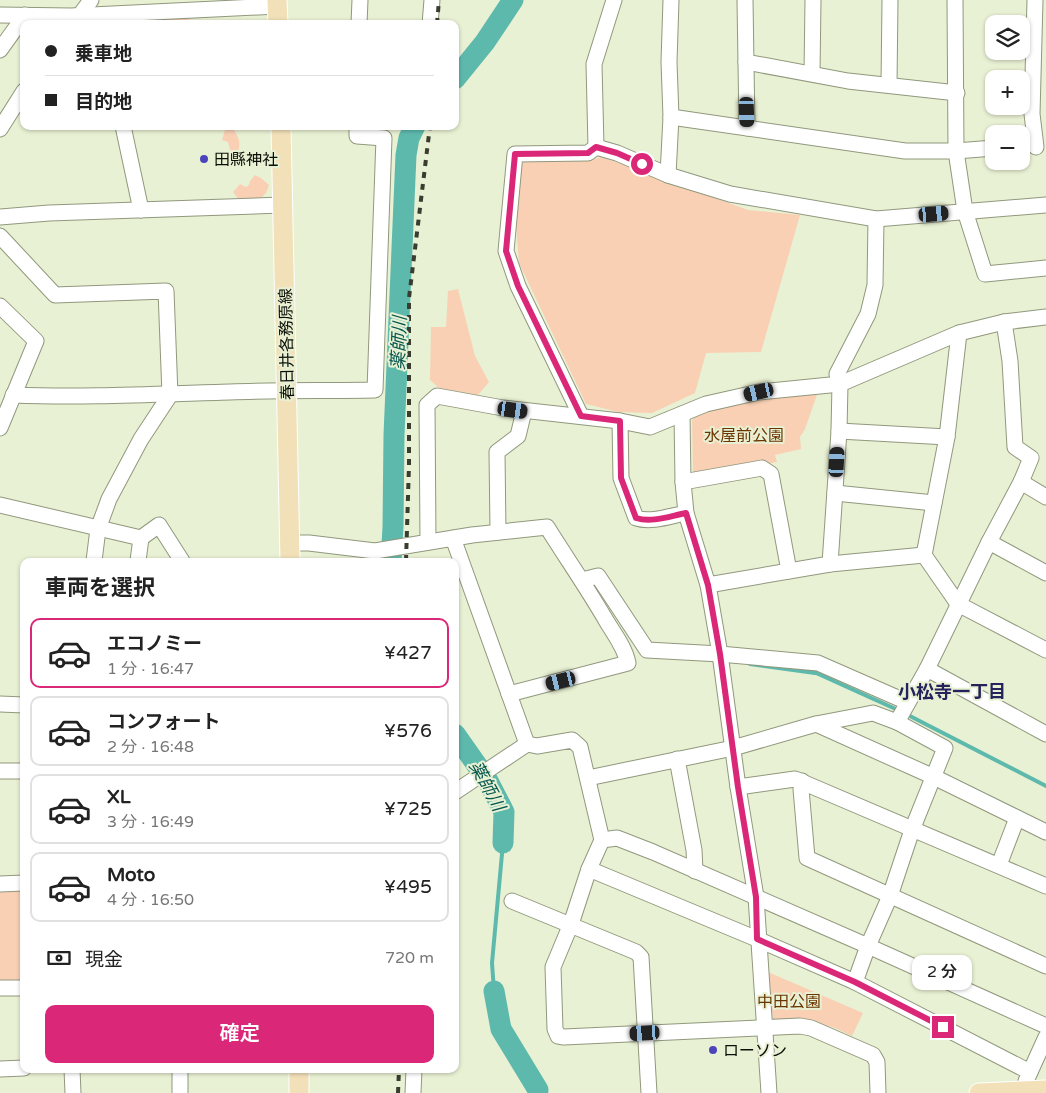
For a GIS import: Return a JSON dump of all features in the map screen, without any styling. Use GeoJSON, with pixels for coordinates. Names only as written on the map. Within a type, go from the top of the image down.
{"type":"FeatureCollection","features":[{"type":"Feature","properties":{"kind":"main road","name":"春日井各務原線"},"geometry":{"type":"LineString","coordinates":[[282,130],[290,552]]}},
{"type":"Feature","properties":{"kind":"main road"},"geometry":{"type":"LineString","coordinates":[[299,1073],[299,1093]]}},
{"type":"Feature","properties":{"kind":"main road"},"geometry":{"type":"LineString","coordinates":[[979,1093],[1046,1090]]}},
{"type":"Feature","properties":{"kind":"street"},"geometry":{"type":"LineString","coordinates":[[72,18],[91,0]]}},
{"type":"Feature","properties":{"kind":"street"},"geometry":{"type":"LineString","coordinates":[[359,20],[360,0]]}},
{"type":"Feature","properties":{"kind":"street"},"geometry":{"type":"LineString","coordinates":[[430,20],[432,0]]}},
{"type":"Feature","properties":{"kind":"street"},"geometry":{"type":"LineString","coordinates":[[596,147],[594,64],[614,0]]}},
{"type":"Feature","properties":{"kind":"street"},"geometry":{"type":"LineString","coordinates":[[668,174],[671,117],[669,62],[671,0]]}},
{"type":"Feature","properties":{"kind":"street"},"geometry":{"type":"LineString","coordinates":[[745,0],[747,128]]}},
{"type":"Feature","properties":{"kind":"street"},"geometry":{"type":"LineString","coordinates":[[812,73],[813,0]]}},
{"type":"Feature","properties":{"kind":"street"},"geometry":{"type":"LineString","coordinates":[[889,85],[890,0]]}},
{"type":"Feature","properties":{"kind":"street"},"geometry":{"type":"LineString","coordinates":[[955,0],[956,151],[965,212],[985,274],[1046,268]]}},
{"type":"Feature","properties":{"kind":"street"},"geometry":{"type":"LineString","coordinates":[[1034,147],[1032,114],[1035,0]]}},
{"type":"Feature","properties":{"kind":"street"},"geometry":{"type":"LineString","coordinates":[[0,15],[101,19],[278,10]]}},
{"type":"Feature","properties":{"kind":"street"},"geometry":{"type":"LineString","coordinates":[[21,20],[25,15]]}},
{"type":"Feature","properties":{"kind":"street"},"geometry":{"type":"LineString","coordinates":[[0,50],[20,22]]}},
{"type":"Feature","properties":{"kind":"street"},"geometry":{"type":"LineString","coordinates":[[746,62],[848,81],[957,93]]}},
{"type":"Feature","properties":{"kind":"street"},"geometry":{"type":"LineString","coordinates":[[0,129],[17,114]]}},
{"type":"Feature","properties":{"kind":"street"},"geometry":{"type":"LineString","coordinates":[[671,117],[904,151],[985,149]]}},
{"type":"Feature","properties":{"kind":"street"},"geometry":{"type":"LineString","coordinates":[[124,130],[142,210]]}},
{"type":"Feature","properties":{"kind":"street"},"geometry":{"type":"LineString","coordinates":[[13,395],[53,397],[374,390],[384,138],[357,136],[357,130]]}},
{"type":"Feature","properties":{"kind":"street"},"geometry":{"type":"LineString","coordinates":[[596,147],[617,153],[668,174],[730,194],[876,219],[1046,205]]}},
{"type":"Feature","properties":{"kind":"street"},"geometry":{"type":"LineString","coordinates":[[581,416],[518,286],[506,251],[515,154],[588,153],[596,147]]}},
{"type":"Feature","properties":{"kind":"street"},"geometry":{"type":"LineString","coordinates":[[0,218],[49,213],[283,205]]}},
{"type":"Feature","properties":{"kind":"street"},"geometry":{"type":"LineString","coordinates":[[830,564],[839,431],[840,384],[837,374],[868,314],[875,285],[876,219]]}},
{"type":"Feature","properties":{"kind":"street"},"geometry":{"type":"LineString","coordinates":[[0,236],[55,295],[166,291],[170,395],[141,439],[109,498],[98,529],[94,558]]}},
{"type":"Feature","properties":{"kind":"street"},"geometry":{"type":"LineString","coordinates":[[0,306],[36,341],[0,428]]}},
{"type":"Feature","properties":{"kind":"street"},"geometry":{"type":"LineString","coordinates":[[428,542],[427,405],[437,396],[524,411],[581,416],[650,427],[706,404],[759,392],[840,384],[959,333],[1004,322],[1046,317]]}},
{"type":"Feature","properties":{"kind":"street"},"geometry":{"type":"LineString","coordinates":[[897,722],[927,669],[989,542],[1021,482],[1031,458],[1015,447],[1010,361],[1004,322]]}},
{"type":"Feature","properties":{"kind":"street"},"geometry":{"type":"LineString","coordinates":[[959,333],[946,437],[924,555],[958,604],[1046,650]]}},
{"type":"Feature","properties":{"kind":"street"},"geometry":{"type":"LineString","coordinates":[[498,532],[498,452],[518,436],[524,411]]}},
{"type":"Feature","properties":{"kind":"street"},"geometry":{"type":"LineString","coordinates":[[682,414],[683,482],[686,513],[708,585],[756,897],[757,939],[768,1093]]}},
{"type":"Feature","properties":{"kind":"street"},"geometry":{"type":"LineString","coordinates":[[620,421],[621,478],[636,518],[650,520],[686,513]]}},
{"type":"Feature","properties":{"kind":"street"},"geometry":{"type":"LineString","coordinates":[[839,431],[946,437]]}},
{"type":"Feature","properties":{"kind":"street"},"geometry":{"type":"LineString","coordinates":[[683,482],[762,468],[771,474],[789,571]]}},
{"type":"Feature","properties":{"kind":"street"},"geometry":{"type":"LineString","coordinates":[[1021,482],[1046,496]]}},
{"type":"Feature","properties":{"kind":"street"},"geometry":{"type":"LineString","coordinates":[[835,493],[934,503]]}},
{"type":"Feature","properties":{"kind":"street"},"geometry":{"type":"LineString","coordinates":[[0,505],[141,538],[160,525],[180,558]]}},
{"type":"Feature","properties":{"kind":"street"},"geometry":{"type":"LineString","coordinates":[[290,552],[309,543],[374,551],[453,538],[547,527],[582,580],[619,642],[628,663],[509,694]]}},
{"type":"Feature","properties":{"kind":"street"},"geometry":{"type":"LineString","coordinates":[[138,558],[141,538]]}},
{"type":"Feature","properties":{"kind":"street"},"geometry":{"type":"LineString","coordinates":[[453,538],[527,744]]}},
{"type":"Feature","properties":{"kind":"street"},"geometry":{"type":"LineString","coordinates":[[989,542],[1046,573]]}},
{"type":"Feature","properties":{"kind":"street"},"geometry":{"type":"LineString","coordinates":[[708,585],[830,564],[924,555]]}},
{"type":"Feature","properties":{"kind":"street"},"geometry":{"type":"LineString","coordinates":[[582,580],[598,576],[646,650],[720,654],[818,663],[907,702]]}},
{"type":"Feature","properties":{"kind":"street"},"geometry":{"type":"LineString","coordinates":[[927,669],[1046,734]]}},
{"type":"Feature","properties":{"kind":"street"},"geometry":{"type":"LineString","coordinates":[[0,704],[20,705]]}},
{"type":"Feature","properties":{"kind":"street"},"geometry":{"type":"LineString","coordinates":[[588,778],[733,748],[816,724],[873,713],[897,722],[945,748],[912,830],[890,896],[868,946],[855,982]]}},
{"type":"Feature","properties":{"kind":"street"},"geometry":{"type":"LineString","coordinates":[[816,724],[934,777],[1046,832]]}},
{"type":"Feature","properties":{"kind":"street"},"geometry":{"type":"LineString","coordinates":[[459,790],[527,744],[537,746],[572,740],[580,747],[602,840],[589,870],[554,967],[556,1033],[558,1036],[800,1026],[811,1028],[873,1055],[877,1062],[878,1093]]}},
{"type":"Feature","properties":{"kind":"street"},"geometry":{"type":"LineString","coordinates":[[677,759],[694,850],[695,872]]}},
{"type":"Feature","properties":{"kind":"street"},"geometry":{"type":"LineString","coordinates":[[0,771],[20,771]]}},
{"type":"Feature","properties":{"kind":"street"},"geometry":{"type":"LineString","coordinates":[[738,787],[795,778],[912,830],[1046,886]]}},
{"type":"Feature","properties":{"kind":"street"},"geometry":{"type":"LineString","coordinates":[[802,782],[807,858],[1046,966]]}},
{"type":"Feature","properties":{"kind":"street"},"geometry":{"type":"LineString","coordinates":[[999,865],[1017,818]]}},
{"type":"Feature","properties":{"kind":"street"},"geometry":{"type":"LineString","coordinates":[[602,840],[617,838],[868,946],[1046,1026]]}},
{"type":"Feature","properties":{"kind":"street"},"geometry":{"type":"LineString","coordinates":[[589,870],[757,939],[855,982],[1030,1072]]}},
{"type":"Feature","properties":{"kind":"street"},"geometry":{"type":"LineString","coordinates":[[0,884],[20,883]]}},
{"type":"Feature","properties":{"kind":"street"},"geometry":{"type":"LineString","coordinates":[[512,901],[636,952],[641,957],[649,1093]]}},
{"type":"Feature","properties":{"kind":"street"},"geometry":{"type":"LineString","coordinates":[[0,988],[20,988]]}},
{"type":"Feature","properties":{"kind":"street"},"geometry":{"type":"LineString","coordinates":[[1020,1092],[1046,1037]]}},
{"type":"Feature","properties":{"kind":"street"},"geometry":{"type":"LineString","coordinates":[[0,1069],[20,1068]]}},
{"type":"Feature","properties":{"kind":"street"},"geometry":{"type":"LineString","coordinates":[[72,1073],[73,1093]]}},
{"type":"Feature","properties":{"kind":"street"},"geometry":{"type":"LineString","coordinates":[[180,1073],[180,1093]]}},
{"type":"Feature","properties":{"kind":"street"},"geometry":{"type":"LineString","coordinates":[[413,1093],[414,1073]]}},
{"type":"Feature","properties":{"kind":"green space"},"geometry":{"type":"Polygon","coordinates":[[[160,14],[192,20],[145,20],[160,14]]]}},
{"type":"Feature","properties":{"kind":"green space"},"geometry":{"type":"Polygon","coordinates":[[[129,16],[136,20],[118,20],[129,16]]]}},
{"type":"Feature","properties":{"kind":"green space"},"geometry":{"type":"Polygon","coordinates":[[[225,130],[234,130],[236,133],[239,143],[238,152],[230,150],[228,142],[222,140],[225,130]]]}},
{"type":"Feature","properties":{"kind":"green space"},"geometry":{"type":"Polygon","coordinates":[[[602,157],[748,210],[800,215],[761,352],[706,353],[695,393],[652,413],[618,412],[586,404],[519,263],[515,212],[523,161],[589,160],[602,157]]]}},
{"type":"Feature","properties":{"kind":"green space"},"geometry":{"type":"Polygon","coordinates":[[[255,175],[269,185],[266,193],[260,199],[239,200],[233,192],[240,184],[246,187],[249,185],[255,175]]]}},
{"type":"Feature","properties":{"kind":"green space"},"geometry":{"type":"Polygon","coordinates":[[[458,289],[475,356],[489,382],[478,395],[439,388],[430,380],[431,327],[446,327],[448,291],[458,289]]]}},
{"type":"Feature","properties":{"kind":"green space","name":"水屋前公園"},"geometry":{"type":"Polygon","coordinates":[[[818,392],[805,429],[800,437],[801,449],[775,455],[777,462],[695,476],[693,474],[692,421],[694,415],[700,411],[761,399],[818,392]]]}},
{"type":"Feature","properties":{"kind":"green space"},"geometry":{"type":"Polygon","coordinates":[[[0,889],[20,889],[20,980],[0,980],[0,889]]]}},
{"type":"Feature","properties":{"kind":"green space","name":"中田公園"},"geometry":{"type":"Polygon","coordinates":[[[768,972],[863,1013],[852,1036],[835,1028],[806,1020],[773,1019],[768,972]]]}},
{"type":"Feature","properties":{"kind":"waterway","name":"薬師川"},"geometry":{"type":"LineString","coordinates":[[459,74],[485,42],[513,0]]}},
{"type":"Feature","properties":{"kind":"waterway","name":"薬師川"},"geometry":{"type":"LineString","coordinates":[[391,558],[394,435],[406,155],[409,138],[413,130]]}},
{"type":"Feature","properties":{"kind":"waterway"},"geometry":{"type":"LineString","coordinates":[[750,664],[814,672],[900,711]]}},
{"type":"Feature","properties":{"kind":"waterway"},"geometry":{"type":"LineString","coordinates":[[906,714],[1046,786]]}},
{"type":"Feature","properties":{"kind":"waterway","name":"薬師川"},"geometry":{"type":"LineString","coordinates":[[459,740],[488,781],[504,812],[503,843]]}},
{"type":"Feature","properties":{"kind":"waterway"},"geometry":{"type":"LineString","coordinates":[[494,991],[492,963],[503,843]]}},
{"type":"Feature","properties":{"kind":"waterway","name":"薬師川"},"geometry":{"type":"LineString","coordinates":[[494,991],[501,1029],[538,1090]]}},
{"type":"Feature","properties":{"kind":"railway"},"geometry":{"type":"LineString","coordinates":[[437,20],[439,0]]}},
{"type":"Feature","properties":{"kind":"railway"},"geometry":{"type":"LineString","coordinates":[[406,558],[409,464],[409,298],[430,130]]}},
{"type":"Feature","properties":{"kind":"railway"},"geometry":{"type":"LineString","coordinates":[[398,1093],[399,1073]]}},
{"type":"Feature","properties":{"kind":"place","name":"田縣神社"},"geometry":{"type":"Point","coordinates":[204,159]}},
{"type":"Feature","properties":{"kind":"place","name":"ローソン"},"geometry":{"type":"Point","coordinates":[713,1050]}},
{"type":"Feature","properties":{"kind":"district","name":"小松寺一丁目"},"geometry":{"type":"Point","coordinates":[952,692]}},
{"type":"Feature","properties":{"kind":"route"},"geometry":{"type":"LineString","coordinates":[[642,164],[617,153],[596,147],[588,153],[515,154],[506,251],[518,286],[581,416],[620,421],[621,478],[636,518],[650,520],[686,513],[708,585],[720,654],[738,787],[756,897],[757,939],[855,982],[943,1027]]}}]}
